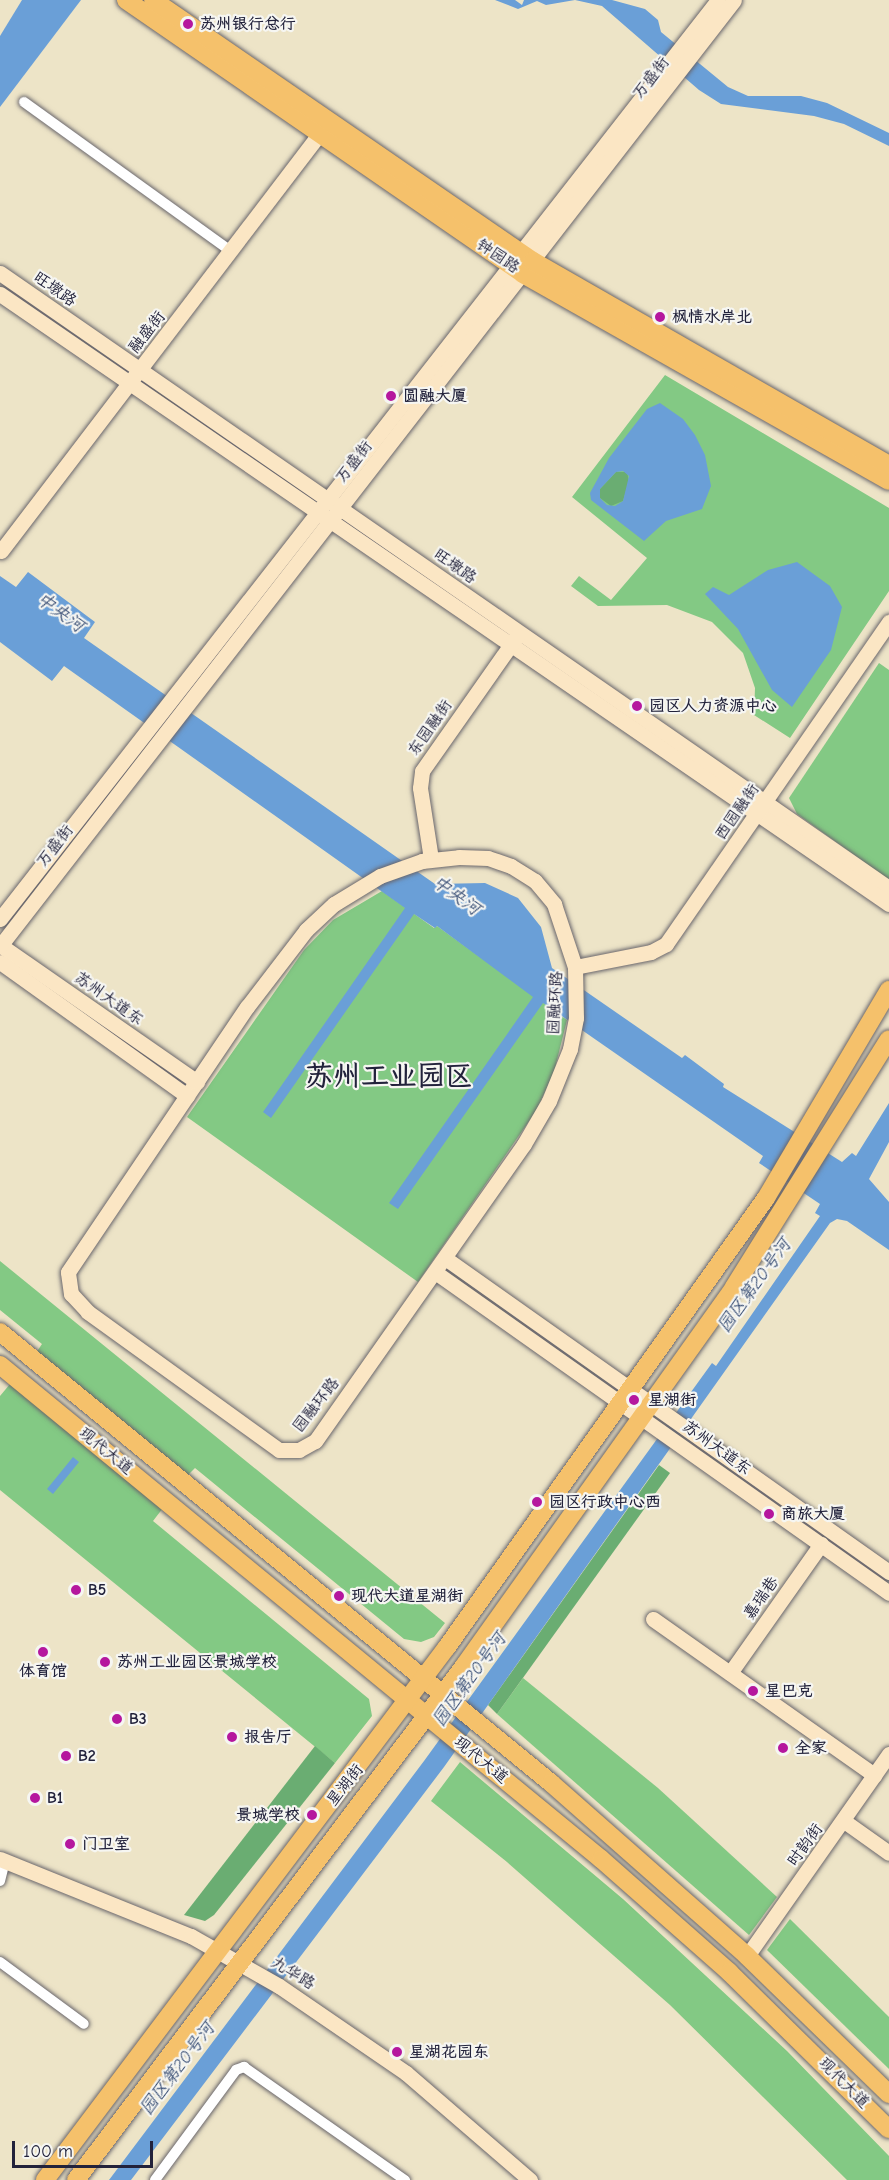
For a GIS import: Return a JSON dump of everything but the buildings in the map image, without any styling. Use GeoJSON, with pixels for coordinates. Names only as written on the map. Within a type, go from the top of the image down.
{"type":"FeatureCollection","features":[{"type":"Feature","properties":{"kind":"main road","name":"钟园路"},"geometry":{"type":"LineString","coordinates":[[126,0],[320,134],[521,263],[889,482]]}},
{"type":"Feature","properties":{"kind":"main road","name":"钟园路"},"geometry":{"type":"LineString","coordinates":[[153,0],[521,263],[889,465]]}},
{"type":"Feature","properties":{"kind":"main road","name":"万盛街"},"geometry":{"type":"LineString","coordinates":[[686,52],[718,0]]}},
{"type":"Feature","properties":{"kind":"main road","name":"万盛街"},"geometry":{"type":"LineString","coordinates":[[0,945],[328,498],[521,263],[686,52],[734,0]]}},
{"type":"Feature","properties":{"kind":"main road","name":"融盛街"},"geometry":{"type":"LineString","coordinates":[[1,551],[232,252],[320,134]]}},
{"type":"Feature","properties":{"kind":"main road","name":"万盛街"},"geometry":{"type":"LineString","coordinates":[[180,702],[336,514],[521,263]]}},
{"type":"Feature","properties":{"kind":"main road","name":"旺墩路"},"geometry":{"type":"LineString","coordinates":[[0,273],[328,498],[336,514]]}},
{"type":"Feature","properties":{"kind":"main road","name":"旺墩路"},"geometry":{"type":"LineString","coordinates":[[0,294],[318,511],[336,514],[762,808],[889,888]]}},
{"type":"Feature","properties":{"kind":"main road","name":"西园融街"},"geometry":{"type":"LineString","coordinates":[[576,973],[651,952],[666,944],[889,622]]}},
{"type":"Feature","properties":{"kind":"main road","name":"东园融街"},"geometry":{"type":"LineString","coordinates":[[427,860],[420,788],[422,771],[515,638]]}},
{"type":"Feature","properties":{"kind":"main road","name":"万盛街"},"geometry":{"type":"LineString","coordinates":[[0,919],[156,733]]}},
{"type":"Feature","properties":{"kind":"main road","name":"旺墩路"},"geometry":{"type":"LineString","coordinates":[[762,808],[889,904]]}},
{"type":"Feature","properties":{"kind":"main road","name":"园融环路"},"geometry":{"type":"LineString","coordinates":[[488,858],[511,866],[535,881],[559,912],[576,973],[574,1033],[556,1086],[535,1128],[311,1444],[291,1451],[271,1445],[88,1312],[68,1286],[72,1263],[290,948],[334,904],[362,885],[427,860],[488,858]]}},
{"type":"Feature","properties":{"kind":"main road","name":"苏州大道东"},"geometry":{"type":"LineString","coordinates":[[0,945],[197,1082]]}},
{"type":"Feature","properties":{"kind":"main road","name":"苏州大道东"},"geometry":{"type":"LineString","coordinates":[[0,962],[187,1096]]}},
{"type":"Feature","properties":{"kind":"main road","name":"星湖街"},"geometry":{"type":"LineString","coordinates":[[45,2180],[217,1950],[425,1679],[776,1182],[810,1129],[889,990]]}},
{"type":"Feature","properties":{"kind":"main road","name":"星湖街"},"geometry":{"type":"LineString","coordinates":[[76,2180],[442,1695],[646,1409],[740,1277],[889,1039]]}},
{"type":"Feature","properties":{"kind":"main road","name":"苏州大道东"},"geometry":{"type":"LineString","coordinates":[[445,1258],[646,1409],[659,1428],[889,1593]]}},
{"type":"Feature","properties":{"kind":"main road","name":"苏州大道东"},"geometry":{"type":"LineString","coordinates":[[435,1272],[626,1394]]}},
{"type":"Feature","properties":{"kind":"main road","name":"现代大道"},"geometry":{"type":"LineString","coordinates":[[0,1332],[551,1783],[747,1956],[889,2094]]}},
{"type":"Feature","properties":{"kind":"main road","name":"现代大道"},"geometry":{"type":"LineString","coordinates":[[0,1365],[410,1699],[689,1936],[889,2129]]}},
{"type":"Feature","properties":{"kind":"main road","name":"苏州大道东"},"geometry":{"type":"LineString","coordinates":[[646,1409],[667,1413],[889,1572]]}},
{"type":"Feature","properties":{"kind":"main road","name":"嘉瑞巷"},"geometry":{"type":"LineString","coordinates":[[730,1673],[821,1544]]}},
{"type":"Feature","properties":{"kind":"main road"},"geometry":{"type":"LineString","coordinates":[[653,1619],[874,1775]]}},
{"type":"Feature","properties":{"kind":"main road","name":"时韵街"},"geometry":{"type":"LineString","coordinates":[[747,1956],[889,1754]]}},
{"type":"Feature","properties":{"kind":"main road"},"geometry":{"type":"LineString","coordinates":[[844,1821],[889,1853]]}},
{"type":"Feature","properties":{"kind":"main road","name":"九华路"},"geometry":{"type":"LineString","coordinates":[[3,1861],[124,1908],[217,1950],[279,1986],[406,2073],[530,2180]]}},
{"type":"Feature","properties":{"kind":"street"},"geometry":{"type":"LineString","coordinates":[[24,102],[232,252]]}},
{"type":"Feature","properties":{"kind":"street"},"geometry":{"type":"LineString","coordinates":[[0,1881],[3,1861]]}},
{"type":"Feature","properties":{"kind":"street"},"geometry":{"type":"LineString","coordinates":[[0,1962],[84,2024]]}},
{"type":"Feature","properties":{"kind":"street"},"geometry":{"type":"LineString","coordinates":[[155,2180],[236,2070],[244,2067],[405,2180]]}},
{"type":"Feature","properties":{"kind":"green space"},"geometry":{"type":"Polygon","coordinates":[[[665,375],[889,508],[889,591],[790,738],[754,715],[755,688],[743,653],[712,622],[667,605],[598,606],[571,586],[579,576],[611,600],[647,558],[572,497],[665,375]]]}},
{"type":"Feature","properties":{"kind":"green space"},"geometry":{"type":"Polygon","coordinates":[[[616,472],[627,472],[629,481],[623,501],[611,506],[600,498],[600,489],[616,472]]]}},
{"type":"Feature","properties":{"kind":"green space"},"geometry":{"type":"Polygon","coordinates":[[[879,663],[889,670],[889,880],[797,814],[789,798],[879,663]]]}},
{"type":"Feature","properties":{"kind":"green space"},"geometry":{"type":"Polygon","coordinates":[[[382,891],[434,928],[437,926],[567,1020],[554,1072],[536,1111],[418,1282],[187,1117],[304,950],[333,920],[382,891]]]}},
{"type":"Feature","properties":{"kind":"green space"},"geometry":{"type":"Polygon","coordinates":[[[0,1261],[445,1623],[434,1637],[421,1642],[404,1639],[195,1468],[187,1476],[36,1353],[42,1344],[0,1310],[0,1261]]]}},
{"type":"Feature","properties":{"kind":"green space"},"geometry":{"type":"Polygon","coordinates":[[[10,1384],[163,1508],[153,1521],[369,1699],[372,1716],[335,1763],[0,1490],[0,1396],[10,1384]]]}},
{"type":"Feature","properties":{"kind":"green space"},"geometry":{"type":"Polygon","coordinates":[[[659,1465],[670,1473],[497,1714],[488,1705],[659,1465]]]}},
{"type":"Feature","properties":{"kind":"green space"},"geometry":{"type":"Polygon","coordinates":[[[523,1678],[658,1788],[777,1897],[749,1935],[497,1714],[523,1678]]]}},
{"type":"Feature","properties":{"kind":"green space"},"geometry":{"type":"Polygon","coordinates":[[[315,1746],[335,1763],[214,1915],[205,1921],[184,1915],[315,1746]]]}},
{"type":"Feature","properties":{"kind":"green space"},"geometry":{"type":"Polygon","coordinates":[[[460,1762],[623,1899],[787,2051],[889,2156],[889,2180],[847,2180],[670,2005],[507,1862],[431,1801],[460,1762]]]}},
{"type":"Feature","properties":{"kind":"green space"},"geometry":{"type":"Polygon","coordinates":[[[790,1919],[889,2017],[889,2069],[767,1950],[790,1919]]]}},
{"type":"Feature","properties":{"kind":"water"},"geometry":{"type":"Polygon","coordinates":[[[22,0],[81,0],[0,107],[0,36],[22,0]]]}},
{"type":"Feature","properties":{"kind":"water"},"geometry":{"type":"Polygon","coordinates":[[[495,0],[515,0],[522,5],[524,0],[575,0],[546,5],[537,1],[518,9],[495,0]]]}},
{"type":"Feature","properties":{"kind":"water"},"geometry":{"type":"Polygon","coordinates":[[[575,0],[612,0],[645,9],[658,20],[661,32],[728,87],[748,96],[801,96],[827,103],[889,133],[889,146],[844,124],[814,116],[721,104],[699,90],[602,6],[575,0]]]}},
{"type":"Feature","properties":{"kind":"water"},"geometry":{"type":"Polygon","coordinates":[[[660,403],[683,419],[695,435],[705,455],[711,486],[702,509],[666,521],[644,541],[591,500],[590,493],[609,458],[647,409],[660,403]],[[623,471],[616,472],[600,489],[600,498],[607,505],[615,506],[623,501],[629,476],[623,471]]]}},
{"type":"Feature","properties":{"kind":"water"},"geometry":{"type":"Polygon","coordinates":[[[797,562],[830,586],[842,607],[831,650],[792,707],[772,690],[738,629],[705,594],[713,587],[729,595],[768,570],[797,562]]]}},
{"type":"Feature","properties":{"kind":"water","name":"中央河"},"geometry":{"type":"Polygon","coordinates":[[[28,572],[95,622],[84,638],[435,884],[485,883],[518,898],[541,927],[552,968],[682,1058],[685,1055],[724,1084],[723,1087],[842,1162],[852,1153],[856,1156],[889,1103],[889,1142],[869,1179],[889,1202],[889,1250],[847,1221],[837,1219],[830,1223],[444,1767],[131,2180],[109,2180],[424,1761],[712,1363],[716,1366],[820,1216],[815,1213],[820,1204],[759,1163],[763,1156],[543,1003],[398,1209],[389,1203],[533,997],[437,926],[435,928],[414,914],[271,1118],[263,1112],[405,908],[64,666],[52,681],[0,642],[0,576],[16,587],[28,572]]]}},
{"type":"Feature","properties":{"kind":"water"},"geometry":{"type":"Polygon","coordinates":[[[73,1457],[79,1462],[53,1494],[47,1489],[73,1457]]]}},
{"type":"Feature","properties":{"kind":"place","name":"苏州银行总行"},"geometry":{"type":"Point","coordinates":[188,24]}},
{"type":"Feature","properties":{"kind":"place","name":"枫情水岸北"},"geometry":{"type":"Point","coordinates":[660,317]}},
{"type":"Feature","properties":{"kind":"place","name":"圆融大厦"},"geometry":{"type":"Point","coordinates":[391,396]}},
{"type":"Feature","properties":{"kind":"place","name":"园区人力资源中心"},"geometry":{"type":"Point","coordinates":[637,706]}},
{"type":"Feature","properties":{"kind":"place","name":"星湖街"},"geometry":{"type":"Point","coordinates":[634,1400]}},
{"type":"Feature","properties":{"kind":"place","name":"园区行政中心西"},"geometry":{"type":"Point","coordinates":[537,1502]}},
{"type":"Feature","properties":{"kind":"place","name":"商旅大厦"},"geometry":{"type":"Point","coordinates":[769,1514]}},
{"type":"Feature","properties":{"kind":"place","name":"B5"},"geometry":{"type":"Point","coordinates":[76,1590]}},
{"type":"Feature","properties":{"kind":"place","name":"现代大道星湖街"},"geometry":{"type":"Point","coordinates":[339,1596]}},
{"type":"Feature","properties":{"kind":"place","name":"体育馆"},"geometry":{"type":"Point","coordinates":[43,1652]}},
{"type":"Feature","properties":{"kind":"place","name":"苏州工业园区景城学校"},"geometry":{"type":"Point","coordinates":[105,1662]}},
{"type":"Feature","properties":{"kind":"place","name":"星巴克"},"geometry":{"type":"Point","coordinates":[753,1691]}},
{"type":"Feature","properties":{"kind":"place","name":"B3"},"geometry":{"type":"Point","coordinates":[117,1719]}},
{"type":"Feature","properties":{"kind":"place","name":"报告厅"},"geometry":{"type":"Point","coordinates":[232,1737]}},
{"type":"Feature","properties":{"kind":"place","name":"全家"},"geometry":{"type":"Point","coordinates":[783,1748]}},
{"type":"Feature","properties":{"kind":"place","name":"B2"},"geometry":{"type":"Point","coordinates":[66,1756]}},
{"type":"Feature","properties":{"kind":"place","name":"B1"},"geometry":{"type":"Point","coordinates":[35,1798]}},
{"type":"Feature","properties":{"kind":"place","name":"景城学校"},"geometry":{"type":"Point","coordinates":[312,1815]}},
{"type":"Feature","properties":{"kind":"place","name":"门卫室"},"geometry":{"type":"Point","coordinates":[70,1844]}},
{"type":"Feature","properties":{"kind":"place","name":"星湖花园东"},"geometry":{"type":"Point","coordinates":[397,2052]}},
{"type":"Feature","properties":{"kind":"district","name":"苏州工业园区"},"geometry":{"type":"Point","coordinates":[389,1076]}},
{"type":"Feature","properties":{"kind":"water label","name":"园区第20号河"},"geometry":{"type":"Point","coordinates":[755,1286]}},
{"type":"Feature","properties":{"kind":"water label","name":"园区第20号河"},"geometry":{"type":"Point","coordinates":[470,1680]}},
{"type":"Feature","properties":{"kind":"water label","name":"园区第20号河"},"geometry":{"type":"Point","coordinates":[178,2069]}}]}
